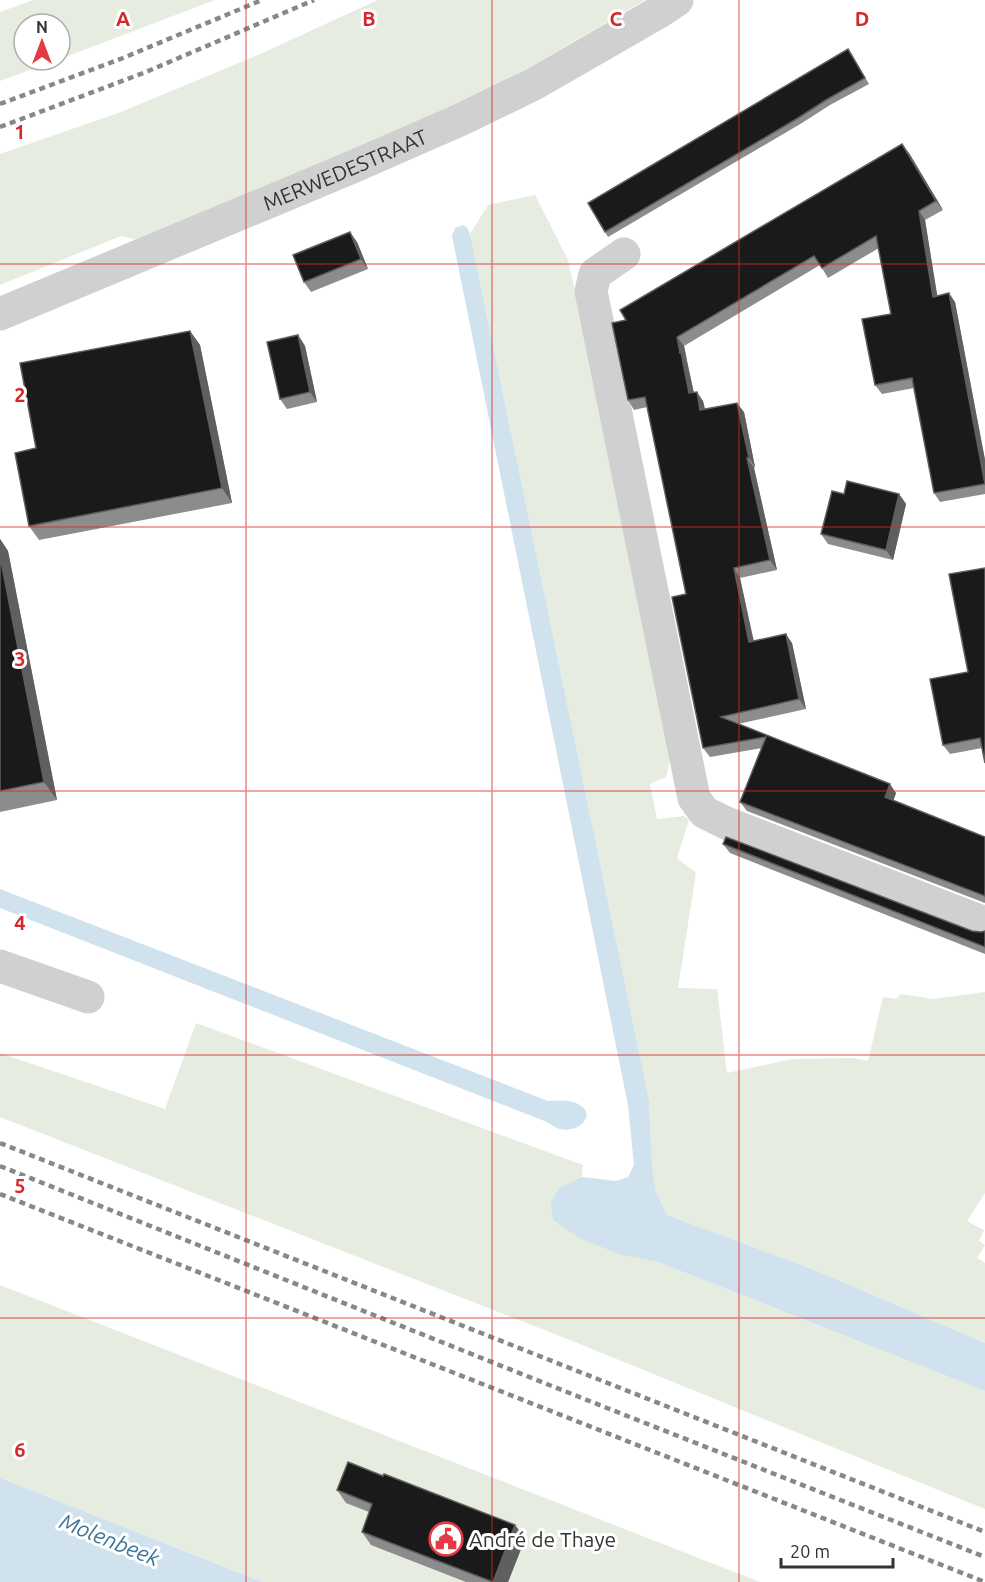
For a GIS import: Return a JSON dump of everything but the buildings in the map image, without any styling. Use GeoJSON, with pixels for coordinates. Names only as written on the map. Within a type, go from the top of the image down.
{"type":"FeatureCollection","features":[{"type":"Feature","properties":{"kind":"street","name":"MERWEDESTRAAT"},"geometry":{"type":"LineString","coordinates":[[0,314],[460,120],[534,84],[677,0]]}},
{"type":"Feature","properties":{"kind":"street"},"geometry":{"type":"LineString","coordinates":[[624,254],[595,274],[591,291],[694,798],[704,812],[726,823],[985,924]]}},
{"type":"Feature","properties":{"kind":"street"},"geometry":{"type":"LineString","coordinates":[[0,966],[88,997]]}},
{"type":"Feature","properties":{"kind":"shaded area"},"geometry":{"type":"Polygon","coordinates":[[[33,0],[215,0],[72,54],[72,12],[12,12],[12,72],[24,72],[0,81],[0,12],[33,0]]]}},
{"type":"Feature","properties":{"kind":"shaded area"},"geometry":{"type":"Polygon","coordinates":[[[378,0],[645,0],[530,67],[458,105],[142,241],[121,236],[0,285],[0,154],[121,112],[251,58],[378,0]]]}},
{"type":"Feature","properties":{"kind":"shaded area"},"geometry":{"type":"Polygon","coordinates":[[[535,195],[568,260],[672,751],[666,777],[650,784],[657,819],[684,816],[689,820],[677,858],[696,873],[678,988],[717,989],[727,1073],[792,1059],[853,1058],[868,1061],[883,997],[896,999],[901,994],[933,999],[985,992],[985,1193],[967,1221],[984,1230],[979,1241],[985,1245],[977,1258],[985,1263],[985,1343],[812,1269],[667,1215],[656,1191],[652,1167],[649,1100],[470,234],[488,205],[535,195]]]}},
{"type":"Feature","properties":{"kind":"shaded area"},"geometry":{"type":"Polygon","coordinates":[[[196,1023],[583,1165],[582,1177],[559,1188],[622,1255],[658,1262],[985,1391],[985,1509],[570,1340],[0,1117],[0,1053],[165,1109],[196,1023]]]}},
{"type":"Feature","properties":{"kind":"shaded area"},"geometry":{"type":"Polygon","coordinates":[[[0,1285],[760,1582],[262,1582],[0,1478],[0,1285]]]}},
{"type":"Feature","properties":{"kind":"water"},"geometry":{"type":"Polygon","coordinates":[[[463,225],[470,234],[649,1100],[652,1167],[656,1191],[667,1215],[812,1269],[985,1343],[985,1391],[658,1262],[622,1255],[579,1238],[553,1220],[551,1202],[559,1188],[582,1177],[616,1181],[628,1177],[634,1165],[628,1105],[452,236],[455,228],[463,225]]]}},
{"type":"Feature","properties":{"kind":"water"},"geometry":{"type":"Polygon","coordinates":[[[0,889],[548,1101],[575,1102],[584,1108],[586,1118],[574,1129],[557,1128],[547,1122],[0,908],[0,889]]]}},
{"type":"Feature","properties":{"kind":"water","name":"Molenbeek"},"geometry":{"type":"Polygon","coordinates":[[[0,1478],[262,1582],[0,1582],[0,1478]]]}},
{"type":"Feature","properties":{"kind":"railway"},"geometry":{"type":"LineString","coordinates":[[0,104],[123,58],[262,0]]}},
{"type":"Feature","properties":{"kind":"railway"},"geometry":{"type":"LineString","coordinates":[[0,127],[146,72],[314,0]]}},
{"type":"Feature","properties":{"kind":"railway"},"geometry":{"type":"LineString","coordinates":[[0,1143],[985,1532]]}},
{"type":"Feature","properties":{"kind":"railway"},"geometry":{"type":"LineString","coordinates":[[0,1166],[985,1557]]}},
{"type":"Feature","properties":{"kind":"railway"},"geometry":{"type":"LineString","coordinates":[[0,1194],[985,1582]]}},
{"type":"Feature","properties":{"kind":"place","name":"André de Thaye"},"geometry":{"type":"Point","coordinates":[446,1539]}}]}
